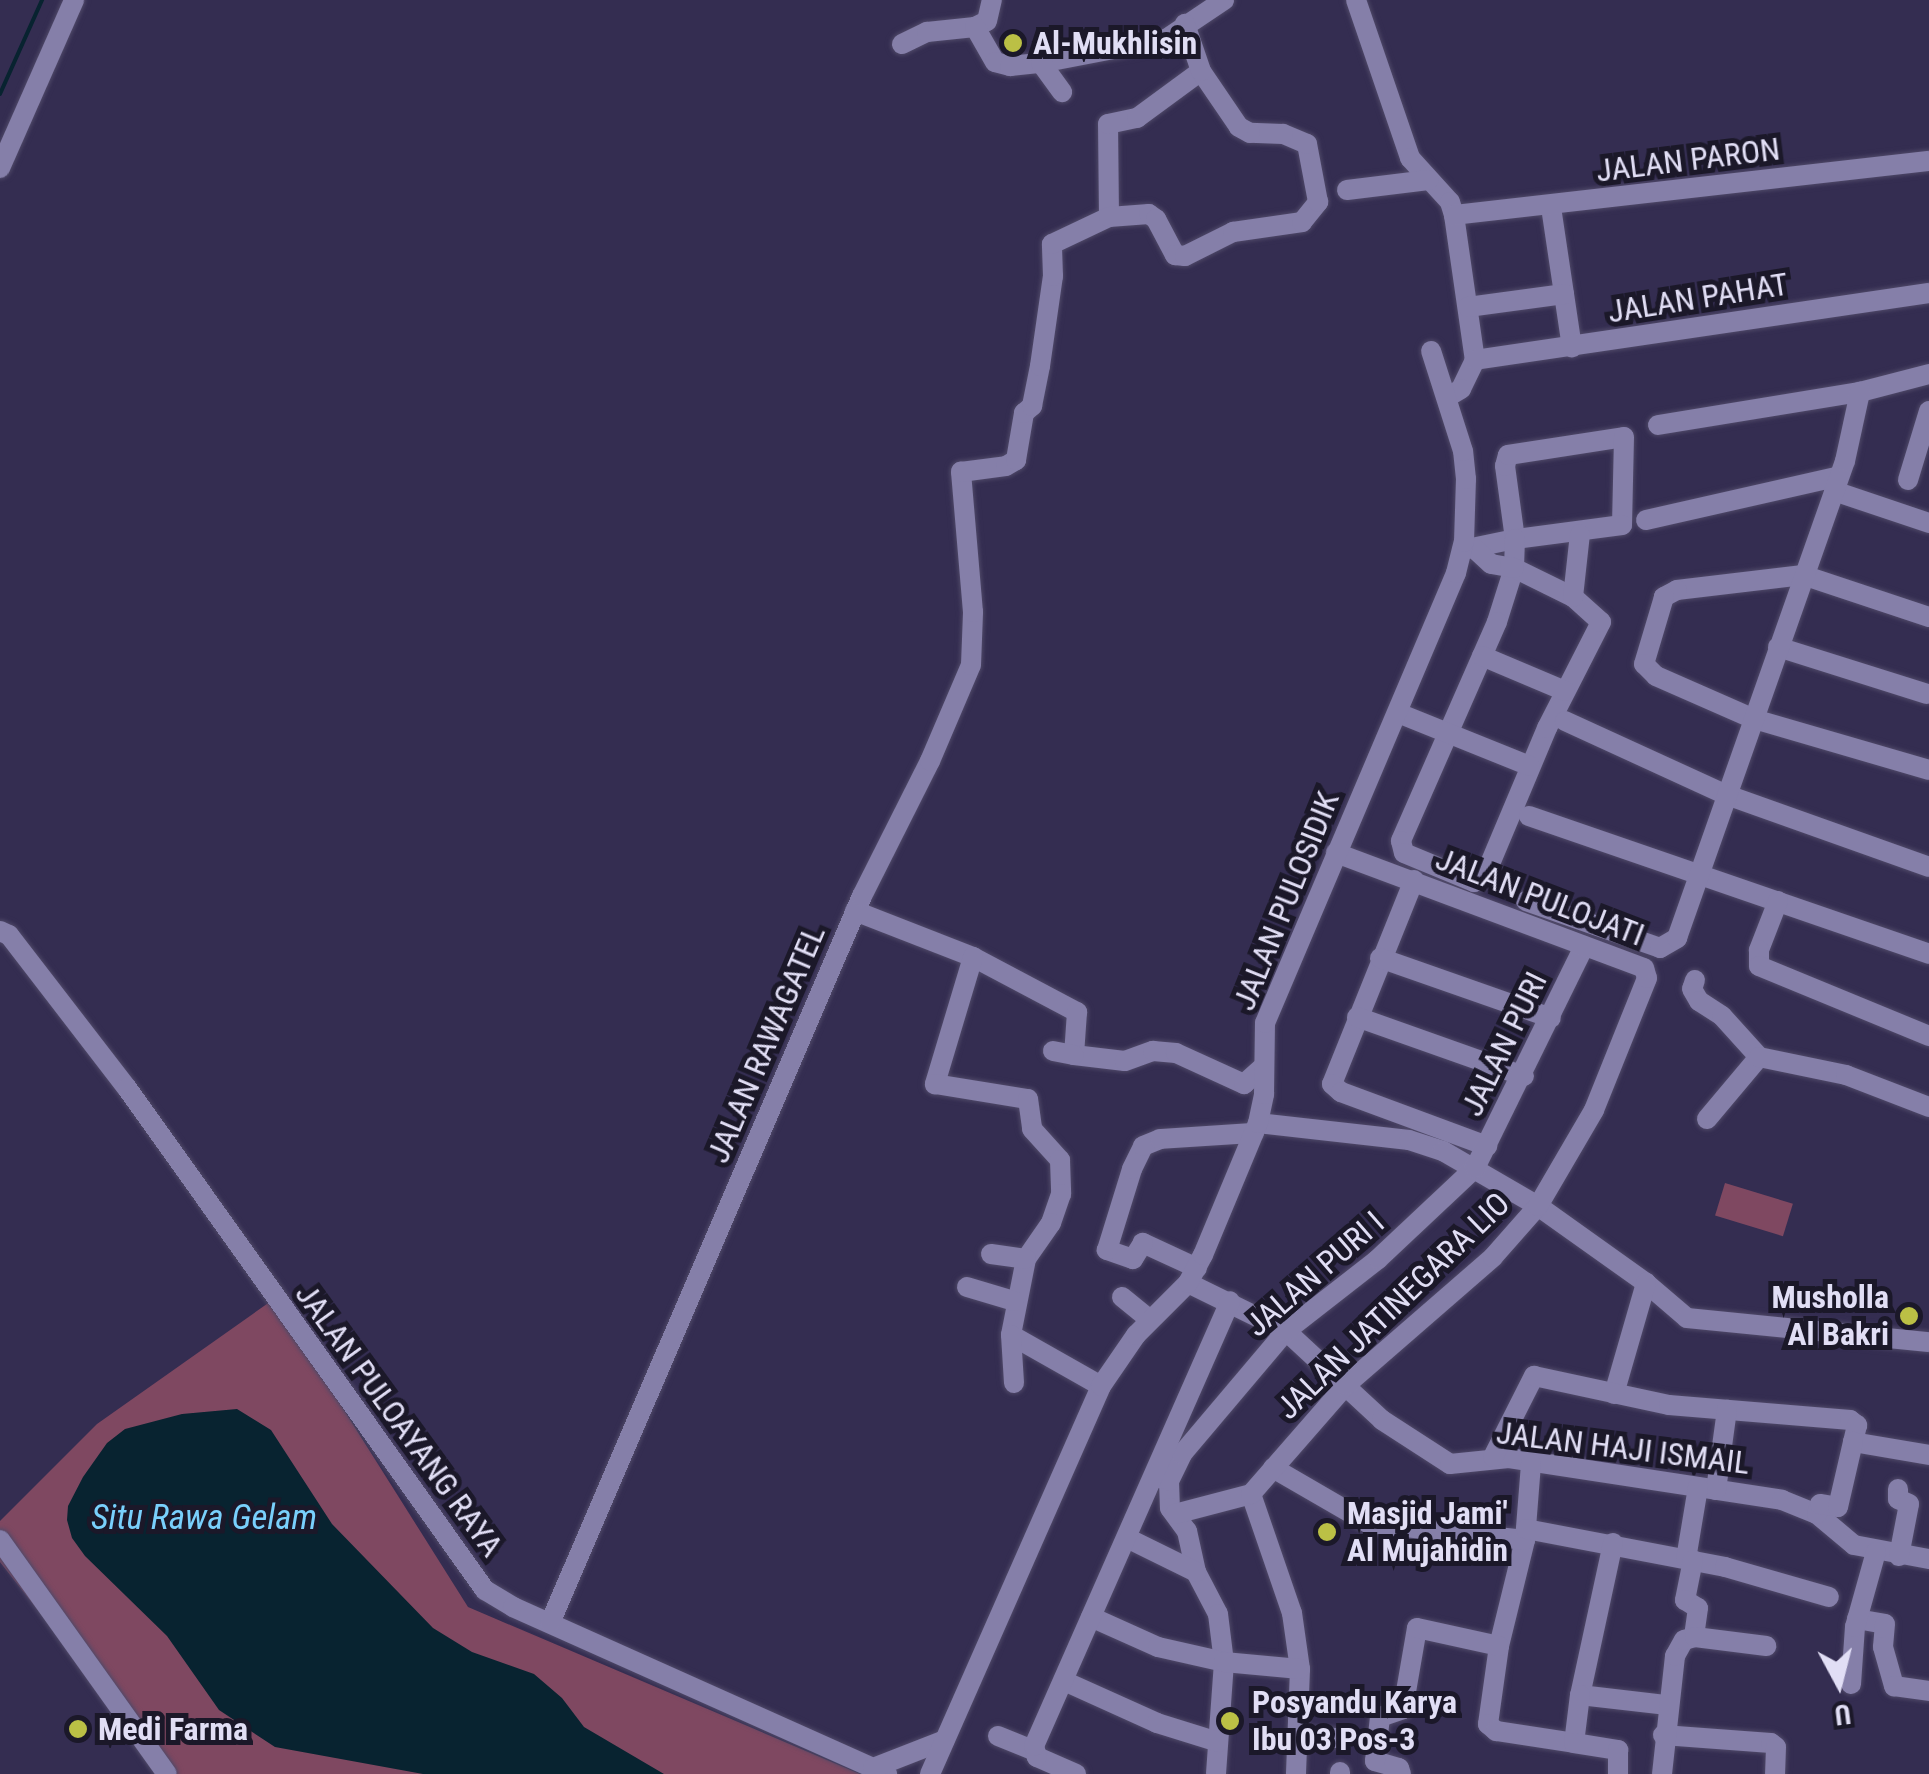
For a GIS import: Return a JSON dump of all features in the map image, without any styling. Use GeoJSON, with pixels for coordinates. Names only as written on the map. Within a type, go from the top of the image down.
{"type":"FeatureCollection","features":[{"type":"Feature","properties":{"kind":"street"},"geometry":{"type":"LineString","coordinates":[[0,168],[74,0]]}},
{"type":"Feature","properties":{"kind":"street"},"geometry":{"type":"LineString","coordinates":[[902,44],[927,32],[987,21],[992,0]]}},
{"type":"Feature","properties":{"kind":"street"},"geometry":{"type":"LineString","coordinates":[[975,26],[995,62],[1010,66],[1041,64],[1149,45],[1166,39],[1224,0]]}},
{"type":"Feature","properties":{"kind":"street"},"geometry":{"type":"LineString","coordinates":[[1356,0],[1410,158],[1450,202],[1454,215],[1475,360],[1461,389],[1446,398]]}},
{"type":"Feature","properties":{"kind":"street"},"geometry":{"type":"LineString","coordinates":[[1185,24],[1202,71],[1244,131],[1283,134],[1307,144],[1318,202],[1302,222],[1233,232],[1185,256],[1172,252],[1156,218],[1149,214],[1109,217],[1108,124],[1137,118],[1202,71]]}},
{"type":"Feature","properties":{"kind":"street"},"geometry":{"type":"LineString","coordinates":[[1041,64],[1062,92]]}},
{"type":"Feature","properties":{"kind":"street","name":"JALAN PARON"},"geometry":{"type":"LineString","coordinates":[[1454,215],[1929,160]]}},
{"type":"Feature","properties":{"kind":"street"},"geometry":{"type":"LineString","coordinates":[[1347,190],[1428,180]]}},
{"type":"Feature","properties":{"kind":"street"},"geometry":{"type":"LineString","coordinates":[[1551,206],[1572,347]]}},
{"type":"Feature","properties":{"kind":"street","name":"JALAN RAWAGATEL"},"geometry":{"type":"LineString","coordinates":[[550,1623],[855,911],[930,761],[971,665],[973,612],[960,478],[963,469],[1014,464],[1040,366],[1053,276],[1052,244],[1109,217]]}},
{"type":"Feature","properties":{"kind":"street","name":"JALAN PAHAT"},"geometry":{"type":"LineString","coordinates":[[1475,360],[1929,293]]}},
{"type":"Feature","properties":{"kind":"street"},"geometry":{"type":"LineString","coordinates":[[1468,307],[1564,294]]}},
{"type":"Feature","properties":{"kind":"street","name":"JALAN PULOSIDIK"},"geometry":{"type":"LineString","coordinates":[[930,1774],[1102,1386],[1150,1320],[1193,1276],[1256,1128],[1265,1024],[1468,549],[1466,479],[1431,351]]}},
{"type":"Feature","properties":{"kind":"street"},"geometry":{"type":"LineString","coordinates":[[1658,426],[1860,392],[1929,374]]}},
{"type":"Feature","properties":{"kind":"street"},"geometry":{"type":"LineString","coordinates":[[1526,901],[1660,948],[1677,938],[1837,484],[1860,392]]}},
{"type":"Feature","properties":{"kind":"street"},"geometry":{"type":"LineString","coordinates":[[1908,480],[1929,411]]}},
{"type":"Feature","properties":{"kind":"street"},"geometry":{"type":"LineString","coordinates":[[1468,549],[1491,564],[1514,568],[1572,598],[1601,622],[1530,766],[1484,878],[1474,882],[1401,848],[1482,656],[1514,568],[1516,539],[1505,466],[1508,455],[1619,435],[1626,443],[1624,520],[1618,526],[1580,534],[1516,539],[1468,549]]}},
{"type":"Feature","properties":{"kind":"street"},"geometry":{"type":"LineString","coordinates":[[1646,520],[1837,484],[1929,523]]}},
{"type":"Feature","properties":{"kind":"street"},"geometry":{"type":"LineString","coordinates":[[1572,598],[1580,534]]}},
{"type":"Feature","properties":{"kind":"street"},"geometry":{"type":"LineString","coordinates":[[1929,617],[1803,575],[1677,590],[1664,597],[1645,656],[1647,670],[1754,719],[1929,770]]}},
{"type":"Feature","properties":{"kind":"street"},"geometry":{"type":"LineString","coordinates":[[1778,647],[1927,694]]}},
{"type":"Feature","properties":{"kind":"street"},"geometry":{"type":"LineString","coordinates":[[1482,656],[1565,691]]}},
{"type":"Feature","properties":{"kind":"street"},"geometry":{"type":"LineString","coordinates":[[1398,713],[1530,766]]}},
{"type":"Feature","properties":{"kind":"street"},"geometry":{"type":"LineString","coordinates":[[1565,721],[1727,795],[1929,866]]}},
{"type":"Feature","properties":{"kind":"street"},"geometry":{"type":"LineString","coordinates":[[1529,816],[1929,954]]}},
{"type":"Feature","properties":{"kind":"street","name":"JALAN PULOJATI"},"geometry":{"type":"LineString","coordinates":[[1336,853],[1644,968],[1647,978],[1594,1110],[1538,1206]]}},
{"type":"Feature","properties":{"kind":"street"},"geometry":{"type":"LineString","coordinates":[[1414,880],[1332,1080],[1334,1088],[1487,1146]]}},
{"type":"Feature","properties":{"kind":"street"},"geometry":{"type":"LineString","coordinates":[[1778,901],[1759,950],[1760,966],[1929,1036]]}},
{"type":"Feature","properties":{"kind":"street"},"geometry":{"type":"LineString","coordinates":[[855,911],[973,957],[1077,1012],[1064,1053],[1125,1061],[1153,1051],[1176,1053],[1244,1084],[1262,1068]]}},
{"type":"Feature","properties":{"kind":"street","name":"JALAN PULOAYANG RAYA"},"geometry":{"type":"LineString","coordinates":[[0,931],[9,935],[127,1088],[470,1571],[497,1598],[880,1771]]}},
{"type":"Feature","properties":{"kind":"street","name":"JALAN PURI"},"geometry":{"type":"LineString","coordinates":[[1475,1168],[1524,1076],[1584,946]]}},
{"type":"Feature","properties":{"kind":"street"},"geometry":{"type":"LineString","coordinates":[[973,957],[935,1084],[1028,1099],[1032,1129],[1057,1154],[1061,1166],[1059,1206],[1026,1259],[1014,1302],[1014,1383]]}},
{"type":"Feature","properties":{"kind":"street"},"geometry":{"type":"LineString","coordinates":[[1380,958],[1551,1018]]}},
{"type":"Feature","properties":{"kind":"street"},"geometry":{"type":"LineString","coordinates":[[1695,980],[1692,989],[1699,1001],[1722,1016],[1759,1056],[1846,1075],[1929,1108]]}},
{"type":"Feature","properties":{"kind":"street"},"geometry":{"type":"LineString","coordinates":[[1357,1017],[1524,1076]]}},
{"type":"Feature","properties":{"kind":"street"},"geometry":{"type":"LineString","coordinates":[[1707,1119],[1759,1056]]}},
{"type":"Feature","properties":{"kind":"street"},"geometry":{"type":"LineString","coordinates":[[1256,1128],[1408,1140],[1475,1168],[1538,1206],[1646,1283],[1680,1316],[1700,1322],[1836,1335],[1888,1335],[1929,1342]]}},
{"type":"Feature","properties":{"kind":"street","name":"JALAN HAJI ISMAIL"},"geometry":{"type":"LineString","coordinates":[[1256,1128],[1175,1136],[1142,1146],[1107,1246],[1133,1259],[1143,1242],[1230,1300],[1286,1331],[1382,1420],[1443,1461],[1458,1464],[1492,1457],[1782,1500],[1817,1514],[1854,1545],[1929,1559]]}},
{"type":"Feature","properties":{"kind":"street","name":"JALAN PURI I"},"geometry":{"type":"LineString","coordinates":[[1161,1478],[1286,1331],[1416,1227],[1475,1168]]}},
{"type":"Feature","properties":{"kind":"street","name":"JALAN JATINEGARA LIO"},"geometry":{"type":"LineString","coordinates":[[1252,1494],[1346,1385],[1477,1272],[1538,1206]]}},
{"type":"Feature","properties":{"kind":"street"},"geometry":{"type":"LineString","coordinates":[[991,1254],[1026,1259]]}},
{"type":"Feature","properties":{"kind":"street"},"geometry":{"type":"LineString","coordinates":[[1614,1394],[1646,1283]]}},
{"type":"Feature","properties":{"kind":"street"},"geometry":{"type":"LineString","coordinates":[[968,1288],[1014,1302]]}},
{"type":"Feature","properties":{"kind":"street"},"geometry":{"type":"LineString","coordinates":[[1122,1297],[1150,1320]]}},
{"type":"Feature","properties":{"kind":"street"},"geometry":{"type":"LineString","coordinates":[[1033,1750],[1127,1538],[1161,1478],[1174,1429],[1230,1300]]}},
{"type":"Feature","properties":{"kind":"street"},"geometry":{"type":"LineString","coordinates":[[1011,1335],[1102,1386]]}},
{"type":"Feature","properties":{"kind":"street"},"geometry":{"type":"LineString","coordinates":[[1492,1457],[1497,1440],[1534,1376],[1614,1394],[1727,1410],[1850,1420],[1857,1425],[1838,1507],[1820,1504],[1817,1514]]}},
{"type":"Feature","properties":{"kind":"street"},"geometry":{"type":"LineString","coordinates":[[1694,1637],[1698,1608],[1685,1600],[1689,1560],[1727,1410]]}},
{"type":"Feature","properties":{"kind":"street"},"geometry":{"type":"LineString","coordinates":[[1174,1429],[1195,1438]]}},
{"type":"Feature","properties":{"kind":"street"},"geometry":{"type":"LineString","coordinates":[[1853,1442],[1929,1455]]}},
{"type":"Feature","properties":{"kind":"street"},"geometry":{"type":"LineString","coordinates":[[1531,1464],[1525,1534],[1499,1646],[1488,1726],[1618,1750],[1618,1774]]}},
{"type":"Feature","properties":{"kind":"street"},"geometry":{"type":"LineString","coordinates":[[1273,1468],[1368,1523],[1613,1543],[1829,1596]]}},
{"type":"Feature","properties":{"kind":"street"},"geometry":{"type":"LineString","coordinates":[[1161,1478],[1170,1508],[1187,1531],[1196,1572],[1218,1614],[1224,1662],[1216,1774]]}},
{"type":"Feature","properties":{"kind":"street"},"geometry":{"type":"LineString","coordinates":[[1898,1489],[1898,1499],[1908,1504],[1899,1556]]}},
{"type":"Feature","properties":{"kind":"street"},"geometry":{"type":"LineString","coordinates":[[1175,1514],[1252,1494],[1288,1595],[1300,1669],[1296,1774]]}},
{"type":"Feature","properties":{"kind":"street"},"geometry":{"type":"LineString","coordinates":[[1127,1538],[1196,1572]]}},
{"type":"Feature","properties":{"kind":"street"},"geometry":{"type":"LineString","coordinates":[[0,1540],[167,1774]]}},
{"type":"Feature","properties":{"kind":"street"},"geometry":{"type":"LineString","coordinates":[[1574,1743],[1580,1695],[1613,1543]]}},
{"type":"Feature","properties":{"kind":"street"},"geometry":{"type":"LineString","coordinates":[[1851,1684],[1857,1619],[1876,1552]]}},
{"type":"Feature","properties":{"kind":"street"},"geometry":{"type":"LineString","coordinates":[[1091,1617],[1158,1647],[1224,1662],[1300,1669]]}},
{"type":"Feature","properties":{"kind":"street"},"geometry":{"type":"LineString","coordinates":[[1857,1619],[1885,1624],[1883,1647],[1894,1686],[1929,1692]]}},
{"type":"Feature","properties":{"kind":"street"},"geometry":{"type":"LineString","coordinates":[[1402,1774],[1400,1768],[1375,1761],[1380,1717],[1403,1709],[1416,1628],[1499,1646]]}},
{"type":"Feature","properties":{"kind":"street"},"geometry":{"type":"LineString","coordinates":[[1662,1774],[1674,1656],[1684,1640],[1694,1637],[1766,1646]]}},
{"type":"Feature","properties":{"kind":"street"},"geometry":{"type":"LineString","coordinates":[[1064,1681],[1157,1723],[1218,1742]]}},
{"type":"Feature","properties":{"kind":"street"},"geometry":{"type":"LineString","coordinates":[[1580,1695],[1667,1706]]}},
{"type":"Feature","properties":{"kind":"street"},"geometry":{"type":"LineString","coordinates":[[1663,1735],[1774,1744],[1775,1774]]}},
{"type":"Feature","properties":{"kind":"street"},"geometry":{"type":"LineString","coordinates":[[998,1736],[1076,1774]]}},
{"type":"Feature","properties":{"kind":"street"},"geometry":{"type":"LineString","coordinates":[[1298,1736],[1336,1738]]}},
{"type":"Feature","properties":{"kind":"street"},"geometry":{"type":"LineString","coordinates":[[880,1771],[945,1740]]}},
{"type":"Feature","properties":{"kind":"shaded area"},"geometry":{"type":"Polygon","coordinates":[[[1725,1183],[1793,1204],[1783,1236],[1715,1216],[1725,1183]]]}},
{"type":"Feature","properties":{"kind":"shaded area"},"geometry":{"type":"Polygon","coordinates":[[[274,1299],[468,1607],[860,1774],[166,1774],[0,1562],[0,1521],[97,1424],[274,1299]]]}},
{"type":"Feature","properties":{"kind":"water","name":"Situ Rawa Gelam"},"geometry":{"type":"Polygon","coordinates":[[[237,1409],[271,1430],[332,1524],[433,1628],[472,1652],[534,1674],[562,1698],[584,1727],[664,1774],[423,1774],[275,1747],[219,1710],[167,1636],[85,1556],[72,1538],[67,1520],[68,1506],[83,1477],[107,1443],[125,1429],[182,1414],[237,1409]]]}},
{"type":"Feature","properties":{"kind":"waterway"},"geometry":{"type":"LineString","coordinates":[[0,94],[42,0]]}},
{"type":"Feature","properties":{"kind":"place","name":"Al-Mukhlisin"},"geometry":{"type":"Point","coordinates":[1013,43]}},
{"type":"Feature","properties":{"kind":"place","name":"Musholla Al Bakri"},"geometry":{"type":"Point","coordinates":[1909,1316]}},
{"type":"Feature","properties":{"kind":"place","name":"Masjid Jami' Al Mujahidin"},"geometry":{"type":"Point","coordinates":[1327,1532]}},
{"type":"Feature","properties":{"kind":"place","name":"Posyandu Karya Ibu 03 Pos-3"},"geometry":{"type":"Point","coordinates":[1230,1721]}},
{"type":"Feature","properties":{"kind":"place","name":"Medi Farma"},"geometry":{"type":"Point","coordinates":[78,1729]}}]}
